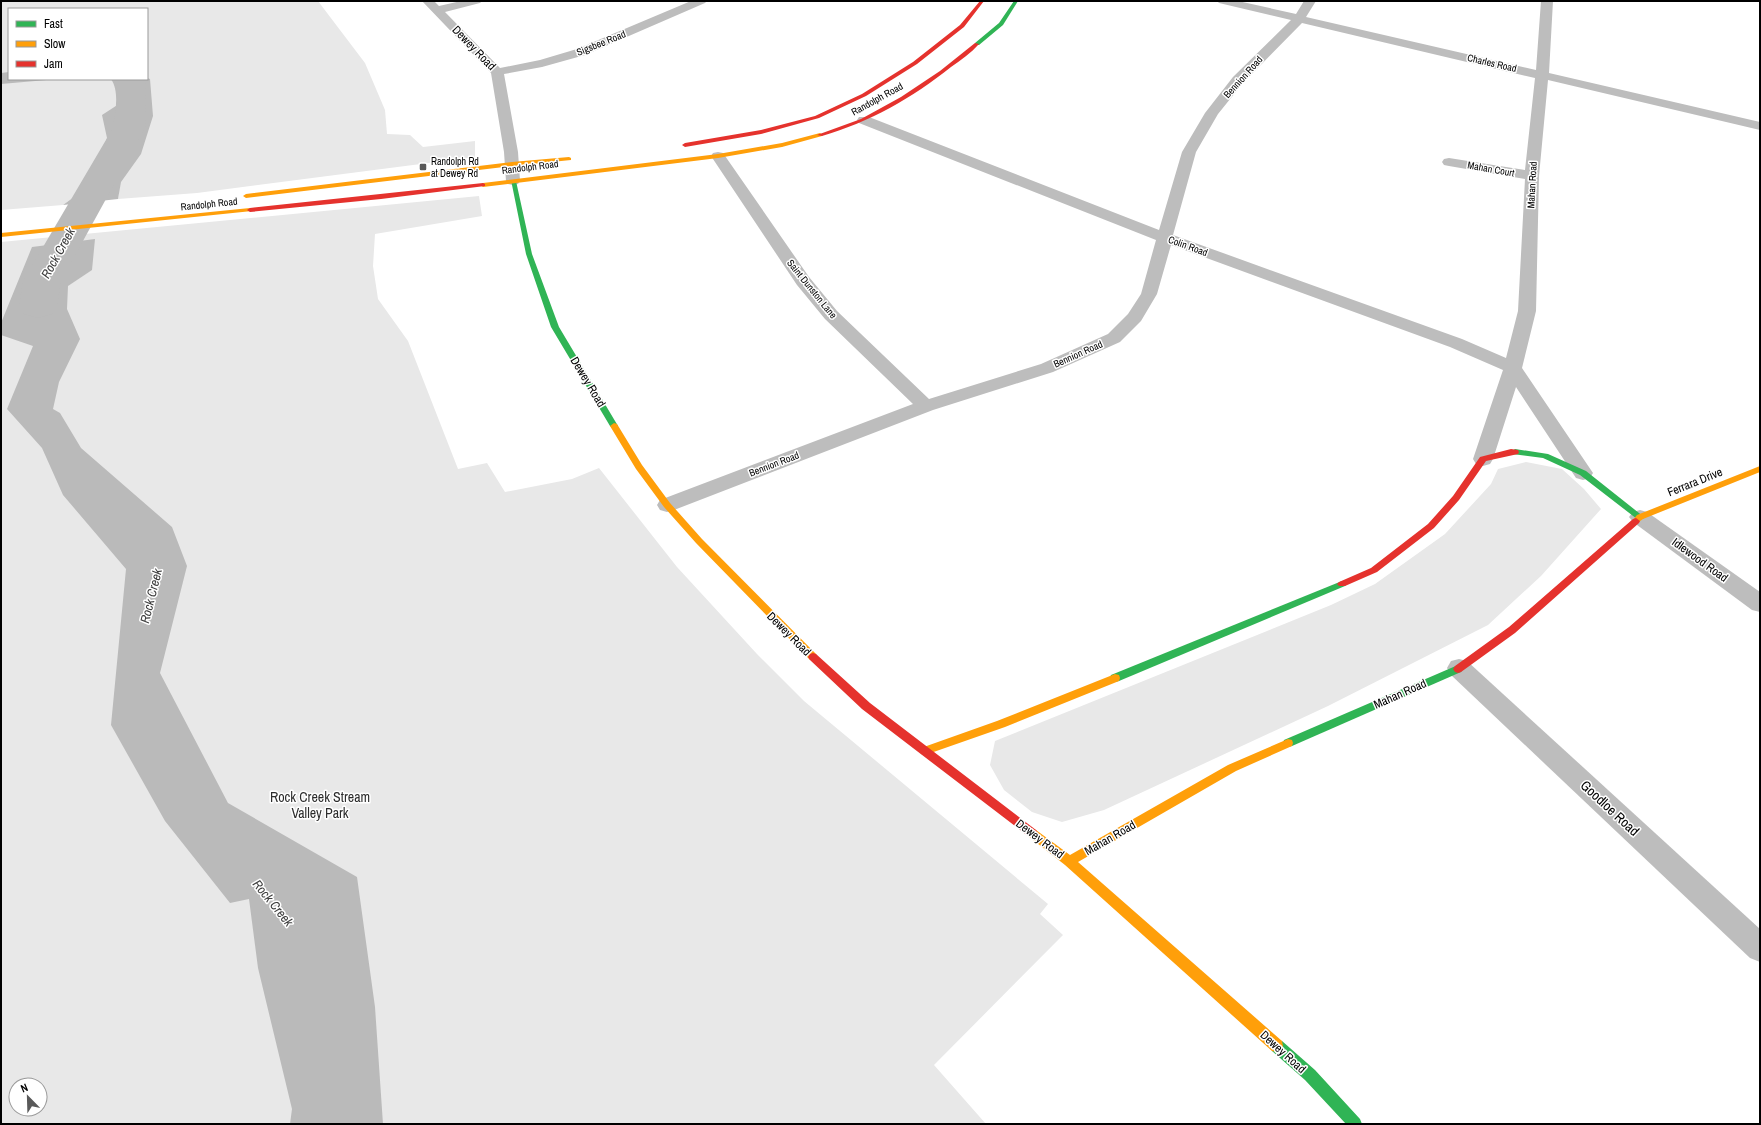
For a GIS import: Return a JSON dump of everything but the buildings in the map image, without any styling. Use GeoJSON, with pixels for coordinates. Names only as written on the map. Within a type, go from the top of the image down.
{"type":"FeatureCollection","features":[{"type":"Feature","properties":{"kind":"street"},"geometry":{"type":"LineString","coordinates":[[432,5],[476,1]]}},
{"type":"Feature","properties":{"kind":"street","name":"Sigsbee Road"},"geometry":{"type":"LineString","coordinates":[[497,72],[542,63],[581,52],[701,1]]}},
{"type":"Feature","properties":{"kind":"street","name":"Randolph Road"},"geometry":{"type":"LineString","coordinates":[[675,146],[762,132],[817,117],[864,95],[914,63],[962,26],[982,1]]}},
{"type":"Feature","properties":{"kind":"street","name":"Randolph Road"},"geometry":{"type":"LineString","coordinates":[[1,235],[381,197],[718,156],[782,145],[825,134],[864,120],[900,101],[965,54],[1001,24],[1016,1]]}},
{"type":"Feature","properties":{"kind":"street","name":"Charles Road"},"geometry":{"type":"LineString","coordinates":[[1223,1],[1298,20],[1760,126]]}},
{"type":"Feature","properties":{"kind":"street","name":"Bennion Road"},"geometry":{"type":"LineString","coordinates":[[667,505],[926,406],[1047,368],[1114,338],[1136,317],[1149,294],[1189,152],[1212,113],[1238,80],[1298,20],[1310,1]]}},
{"type":"Feature","properties":{"kind":"street","name":"Mahan Road"},"geometry":{"type":"LineString","coordinates":[[925,751],[1001,724],[1325,592],[1374,570],[1431,526],[1456,498],[1483,459],[1513,368],[1527,311],[1532,176],[1542,76],[1547,1]]}},
{"type":"Feature","properties":{"kind":"street","name":"Dewey Road"},"geometry":{"type":"LineString","coordinates":[[432,5],[497,72],[511,152],[516,199],[528,254],[555,327],[639,467],[667,505],[699,541],[805,650],[866,706],[1069,862],[1310,1075],[1355,1124]]}},
{"type":"Feature","properties":{"kind":"street","name":"Colin Road"},"geometry":{"type":"LineString","coordinates":[[864,120],[1166,238],[1456,342],[1513,368]]}},
{"type":"Feature","properties":{"kind":"street","name":"Saint Dunston Lane"},"geometry":{"type":"LineString","coordinates":[[718,156],[803,281],[831,315],[926,406]]}},
{"type":"Feature","properties":{"kind":"street","name":"Randolph Road"},"geometry":{"type":"LineString","coordinates":[[238,197],[512,164],[576,158]]}},
{"type":"Feature","properties":{"kind":"street","name":"Mahan Court"},"geometry":{"type":"LineString","coordinates":[[1449,162],[1532,176]]}},
{"type":"Feature","properties":{"kind":"street"},"geometry":{"type":"LineString","coordinates":[[1513,368],[1583,473]]}},
{"type":"Feature","properties":{"kind":"street"},"geometry":{"type":"LineString","coordinates":[[1483,459],[1511,452],[1545,456],[1583,473],[1640,517]]}},
{"type":"Feature","properties":{"kind":"street","name":"Ferrara Drive"},"geometry":{"type":"LineString","coordinates":[[1640,517],[1760,469]]}},
{"type":"Feature","properties":{"kind":"street","name":"Mahan Road"},"geometry":{"type":"LineString","coordinates":[[1069,862],[1232,768],[1459,668],[1512,630],[1640,517]]}},
{"type":"Feature","properties":{"kind":"street","name":"Idlewood Road"},"geometry":{"type":"LineString","coordinates":[[1640,517],[1760,604]]}},
{"type":"Feature","properties":{"kind":"street","name":"Goodloe Road"},"geometry":{"type":"LineString","coordinates":[[1459,668],[1760,948]]}},
{"type":"Feature","properties":{"kind":"green space"},"geometry":{"type":"Polygon","coordinates":[[[1,1],[318,1],[365,63],[385,110],[387,134],[410,135],[423,147],[475,141],[475,157],[197,193],[118,199],[119,190],[79,193],[63,205],[1,210],[1,1]]]}},
{"type":"Feature","properties":{"kind":"green space","name":"Rock Creek Stream Valley Park"},"geometry":{"type":"Polygon","coordinates":[[[479,196],[482,216],[375,234],[373,266],[378,299],[408,341],[458,469],[487,463],[505,492],[572,479],[599,468],[677,567],[757,654],[804,701],[1048,904],[1040,914],[1063,935],[934,1065],[986,1124],[1,1124],[1,242],[479,196]]]}},
{"type":"Feature","properties":{"kind":"green space"},"geometry":{"type":"Polygon","coordinates":[[[1526,462],[1562,469],[1584,489],[1601,509],[1541,576],[1488,625],[1328,706],[1104,810],[1062,822],[1032,812],[1004,790],[990,765],[995,741],[1331,605],[1375,584],[1445,534],[1491,484],[1498,469],[1526,462]]]}},
{"type":"Feature","properties":{"kind":"water"},"geometry":{"type":"Polygon","coordinates":[[[8,72],[8,80],[47,80],[1,84],[1,73],[8,72]]]}},
{"type":"Feature","properties":{"kind":"water"},"geometry":{"type":"Polygon","coordinates":[[[150,79],[153,116],[141,154],[121,182],[118,199],[63,205],[82,191],[98,164],[107,138],[102,115],[122,102],[125,91],[122,82],[111,80],[150,79]]]}},
{"type":"Feature","properties":{"kind":"water"},"geometry":{"type":"Polygon","coordinates":[[[95,239],[92,270],[68,286],[67,309],[80,339],[59,382],[53,409],[60,413],[81,448],[172,527],[187,566],[160,673],[228,803],[357,877],[375,1007],[383,1124],[290,1124],[292,1109],[258,968],[249,899],[230,903],[165,821],[111,725],[126,569],[63,495],[42,448],[7,409],[33,346],[1,335],[1,323],[32,247],[95,239]]]}},
{"type":"Feature","properties":{"kind":"waterway","name":"Rock Creek"},"geometry":{"type":"LineString","coordinates":[[38,306],[42,281],[129,128],[131,107],[130,80]]}},
{"type":"Feature","properties":{"kind":"traffic: fast"},"geometry":{"type":"LineString","coordinates":[[977,44],[1001,24],[1016,1]]}},
{"type":"Feature","properties":{"kind":"traffic: fast"},"geometry":{"type":"LineString","coordinates":[[513,181],[529,254],[555,327],[614,426]]}},
{"type":"Feature","properties":{"kind":"traffic: fast"},"geometry":{"type":"LineString","coordinates":[[1515,452],[1545,456],[1583,473],[1640,517]]}},
{"type":"Feature","properties":{"kind":"traffic: fast"},"geometry":{"type":"LineString","coordinates":[[1115,678],[1342,584]]}},
{"type":"Feature","properties":{"kind":"traffic: fast"},"geometry":{"type":"LineString","coordinates":[[1288,743],[1458,669]]}},
{"type":"Feature","properties":{"kind":"traffic: fast"},"geometry":{"type":"LineString","coordinates":[[1277,1046],[1310,1075],[1355,1124]]}},
{"type":"Feature","properties":{"kind":"traffic: slow"},"geometry":{"type":"LineString","coordinates":[[483,185],[718,156],[782,145],[820,135]]}},
{"type":"Feature","properties":{"kind":"traffic: slow"},"geometry":{"type":"LineString","coordinates":[[246,196],[512,164],[569,159]]}},
{"type":"Feature","properties":{"kind":"traffic: slow"},"geometry":{"type":"LineString","coordinates":[[1,235],[250,210]]}},
{"type":"Feature","properties":{"kind":"traffic: slow"},"geometry":{"type":"LineString","coordinates":[[614,426],[639,467],[667,505],[699,541],[813,657]]}},
{"type":"Feature","properties":{"kind":"traffic: slow"},"geometry":{"type":"LineString","coordinates":[[1636,521],[1640,517],[1760,469]]}},
{"type":"Feature","properties":{"kind":"traffic: slow"},"geometry":{"type":"LineString","coordinates":[[925,751],[1001,724],[1115,678]]}},
{"type":"Feature","properties":{"kind":"traffic: slow"},"geometry":{"type":"LineString","coordinates":[[1069,861],[1232,768],[1288,743]]}},
{"type":"Feature","properties":{"kind":"traffic: slow"},"geometry":{"type":"LineString","coordinates":[[1032,833],[1069,861],[1277,1046]]}},
{"type":"Feature","properties":{"kind":"traffic: jam"},"geometry":{"type":"LineString","coordinates":[[685,145],[761,132],[817,117],[864,95],[915,63],[962,26],[982,1]]}},
{"type":"Feature","properties":{"kind":"traffic: jam"},"geometry":{"type":"LineString","coordinates":[[820,135],[863,120],[883,110],[923,86],[977,44]]}},
{"type":"Feature","properties":{"kind":"traffic: jam"},"geometry":{"type":"LineString","coordinates":[[250,210],[483,185]]}},
{"type":"Feature","properties":{"kind":"traffic: jam"},"geometry":{"type":"LineString","coordinates":[[1342,584],[1374,570],[1431,526],[1456,498],[1483,459],[1515,452]]}},
{"type":"Feature","properties":{"kind":"traffic: jam"},"geometry":{"type":"LineString","coordinates":[[1458,669],[1512,630],[1636,521]]}},
{"type":"Feature","properties":{"kind":"traffic: jam"},"geometry":{"type":"LineString","coordinates":[[813,657],[866,706],[1032,833]]}},
{"type":"Feature","properties":{"kind":"place","name":"Randolph Rd at Dewey Rd"},"geometry":{"type":"Point","coordinates":[423,167]}}]}
